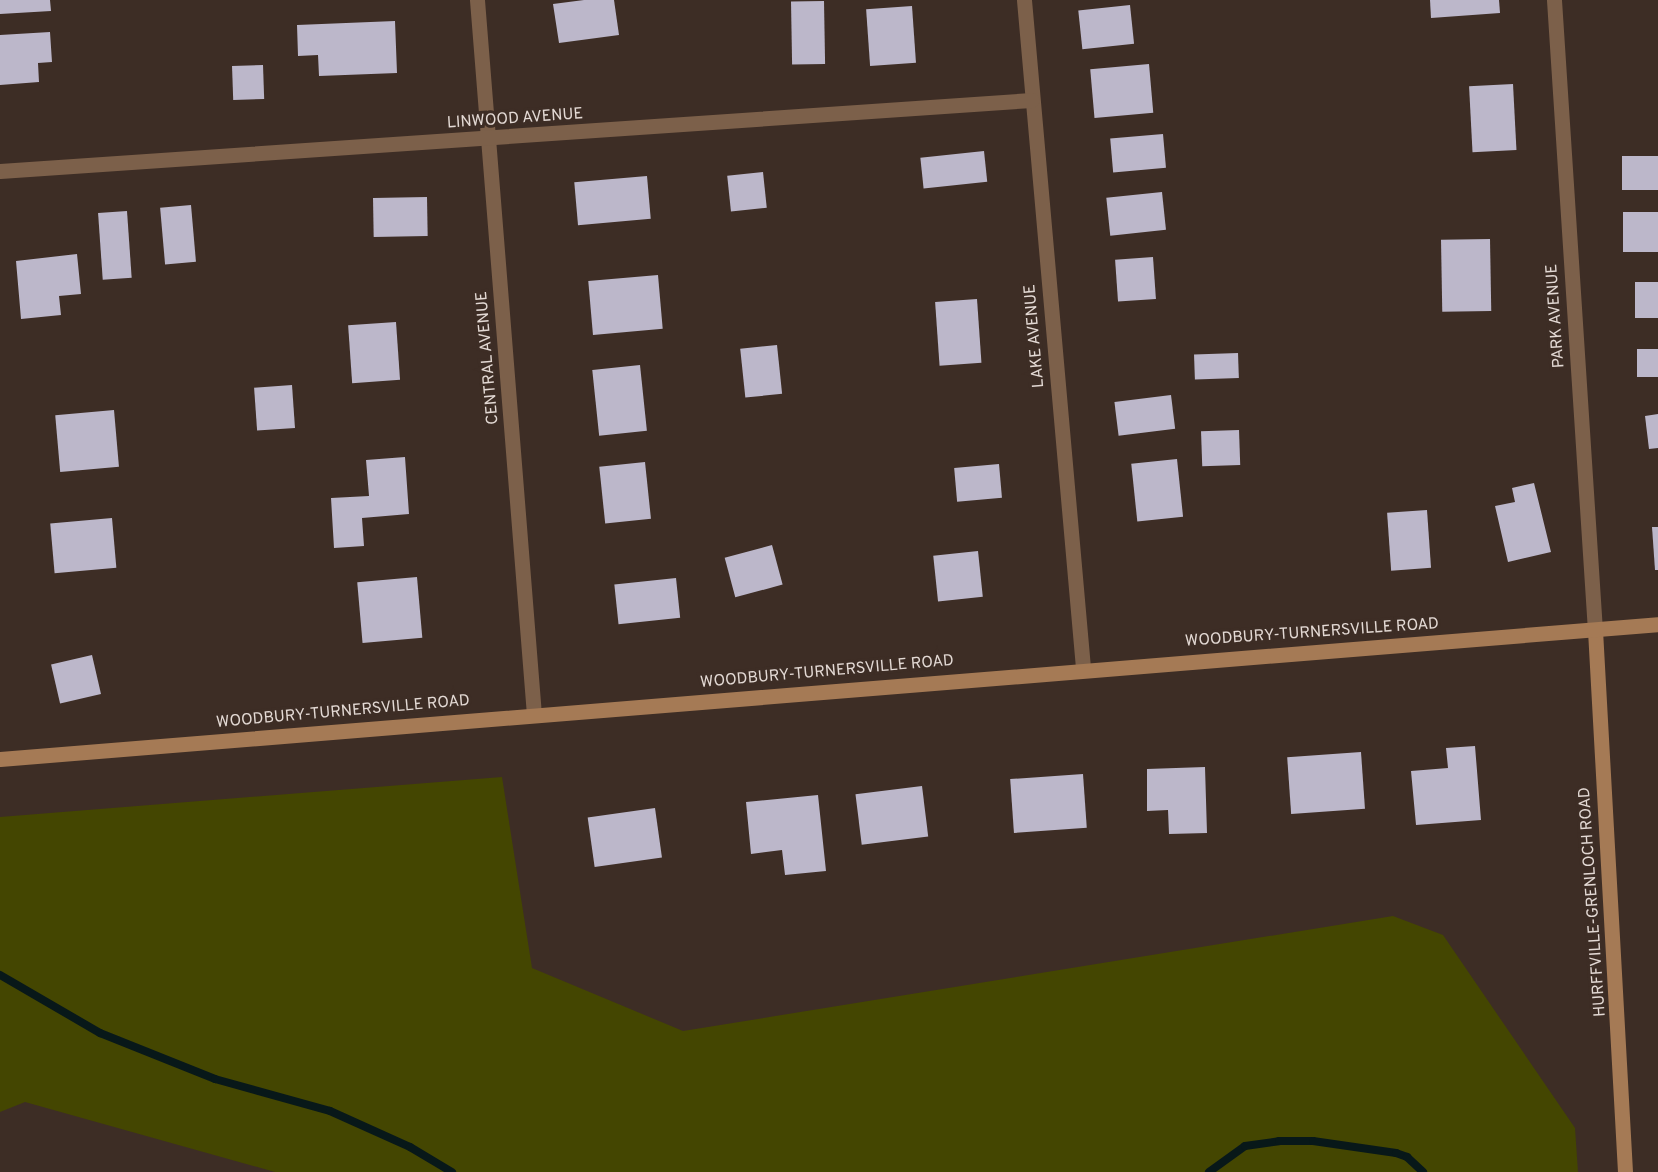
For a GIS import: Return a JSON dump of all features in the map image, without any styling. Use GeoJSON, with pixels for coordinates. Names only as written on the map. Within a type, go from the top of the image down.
{"type":"FeatureCollection","features":[{"type":"Feature","properties":{"kind":"main road","name":"WOODBURY-TURNERSVILLE ROAD"},"geometry":{"type":"LineString","coordinates":[[0,759],[1083,668],[1658,624]]}},
{"type":"Feature","properties":{"kind":"main road","name":"HURFFVILLE-GRENLOCH ROAD"},"geometry":{"type":"LineString","coordinates":[[1595,630],[1625,1172]]}},
{"type":"Feature","properties":{"kind":"street","name":"CENTRAL AVENUE"},"geometry":{"type":"LineString","coordinates":[[477,0],[534,714]]}},
{"type":"Feature","properties":{"kind":"street","name":"LAKE AVENUE"},"geometry":{"type":"LineString","coordinates":[[1024,0],[1083,668]]}},
{"type":"Feature","properties":{"kind":"street","name":"PARK AVENUE"},"geometry":{"type":"LineString","coordinates":[[1554,0],[1595,630]]}},
{"type":"Feature","properties":{"kind":"street","name":"LINWOOD AVENUE"},"geometry":{"type":"LineString","coordinates":[[0,171],[1032,100]]}},
{"type":"Feature","properties":{"kind":"shaded area"},"geometry":{"type":"Polygon","coordinates":[[[502,777],[532,968],[683,1031],[1393,916],[1443,935],[1575,1128],[1578,1172],[275,1172],[25,1102],[0,1112],[0,817],[502,777]]]}},
{"type":"Feature","properties":{"kind":"building"},"geometry":{"type":"Polygon","coordinates":[[[0,0],[50,0],[51,11],[0,14],[0,0]]]}},
{"type":"Feature","properties":{"kind":"building"},"geometry":{"type":"Polygon","coordinates":[[[584,0],[614,0],[619,35],[559,43],[553,4],[584,0]]]}},
{"type":"Feature","properties":{"kind":"building"},"geometry":{"type":"Polygon","coordinates":[[[1430,0],[1499,0],[1500,13],[1431,18],[1430,0]]]}},
{"type":"Feature","properties":{"kind":"building"},"geometry":{"type":"Polygon","coordinates":[[[824,1],[825,64],[792,65],[791,2],[824,1]]]}},
{"type":"Feature","properties":{"kind":"building"},"geometry":{"type":"Polygon","coordinates":[[[1130,5],[1134,44],[1082,49],[1078,10],[1130,5]]]}},
{"type":"Feature","properties":{"kind":"building"},"geometry":{"type":"Polygon","coordinates":[[[912,6],[916,63],[870,66],[866,9],[912,6]]]}},
{"type":"Feature","properties":{"kind":"building"},"geometry":{"type":"Polygon","coordinates":[[[395,21],[397,73],[319,76],[318,55],[298,56],[297,25],[395,21]]]}},
{"type":"Feature","properties":{"kind":"building"},"geometry":{"type":"Polygon","coordinates":[[[50,32],[52,62],[38,63],[39,82],[0,85],[0,35],[50,32]]]}},
{"type":"Feature","properties":{"kind":"building"},"geometry":{"type":"Polygon","coordinates":[[[1149,64],[1153,113],[1094,118],[1090,69],[1149,64]]]}},
{"type":"Feature","properties":{"kind":"building"},"geometry":{"type":"Polygon","coordinates":[[[263,65],[264,99],[233,100],[232,66],[263,65]]]}},
{"type":"Feature","properties":{"kind":"building"},"geometry":{"type":"Polygon","coordinates":[[[1513,84],[1516,150],[1473,152],[1469,86],[1513,84]]]}},
{"type":"Feature","properties":{"kind":"building"},"geometry":{"type":"Polygon","coordinates":[[[1163,134],[1166,168],[1113,172],[1110,139],[1163,134]]]}},
{"type":"Feature","properties":{"kind":"building"},"geometry":{"type":"Polygon","coordinates":[[[984,151],[987,182],[924,189],[920,158],[984,151]]]}},
{"type":"Feature","properties":{"kind":"building"},"geometry":{"type":"Polygon","coordinates":[[[1622,156],[1658,156],[1658,190],[1622,190],[1622,156]]]}},
{"type":"Feature","properties":{"kind":"building"},"geometry":{"type":"Polygon","coordinates":[[[763,172],[767,208],[731,212],[727,176],[763,172]]]}},
{"type":"Feature","properties":{"kind":"building"},"geometry":{"type":"Polygon","coordinates":[[[647,176],[651,219],[578,225],[574,182],[647,176]]]}},
{"type":"Feature","properties":{"kind":"building"},"geometry":{"type":"Polygon","coordinates":[[[1162,192],[1166,230],[1110,236],[1106,198],[1162,192]]]}},
{"type":"Feature","properties":{"kind":"building"},"geometry":{"type":"Polygon","coordinates":[[[427,197],[428,236],[374,237],[373,198],[427,197]]]}},
{"type":"Feature","properties":{"kind":"building"},"geometry":{"type":"Polygon","coordinates":[[[191,205],[196,262],[165,264],[160,208],[191,205]]]}},
{"type":"Feature","properties":{"kind":"building"},"geometry":{"type":"Polygon","coordinates":[[[127,211],[132,278],[103,280],[98,213],[127,211]]]}},
{"type":"Feature","properties":{"kind":"building"},"geometry":{"type":"Polygon","coordinates":[[[1623,212],[1658,212],[1658,252],[1623,252],[1623,212]]]}},
{"type":"Feature","properties":{"kind":"building"},"geometry":{"type":"Polygon","coordinates":[[[1490,239],[1491,311],[1442,312],[1441,240],[1490,239]]]}},
{"type":"Feature","properties":{"kind":"building"},"geometry":{"type":"Polygon","coordinates":[[[77,254],[81,294],[59,296],[61,315],[21,319],[16,261],[77,254]]]}},
{"type":"Feature","properties":{"kind":"building"},"geometry":{"type":"Polygon","coordinates":[[[1153,257],[1156,299],[1118,302],[1115,260],[1153,257]]]}},
{"type":"Feature","properties":{"kind":"building"},"geometry":{"type":"Polygon","coordinates":[[[658,275],[663,329],[593,335],[588,281],[658,275]]]}},
{"type":"Feature","properties":{"kind":"building"},"geometry":{"type":"Polygon","coordinates":[[[1635,282],[1658,282],[1658,318],[1635,318],[1635,282]]]}},
{"type":"Feature","properties":{"kind":"building"},"geometry":{"type":"Polygon","coordinates":[[[977,299],[981,363],[940,366],[935,302],[977,299]]]}},
{"type":"Feature","properties":{"kind":"building"},"geometry":{"type":"Polygon","coordinates":[[[396,322],[400,380],[352,383],[348,325],[396,322]]]}},
{"type":"Feature","properties":{"kind":"building"},"geometry":{"type":"Polygon","coordinates":[[[777,345],[782,394],[745,398],[740,349],[777,345]]]}},
{"type":"Feature","properties":{"kind":"building"},"geometry":{"type":"Polygon","coordinates":[[[1637,349],[1658,349],[1658,377],[1637,377],[1637,349]]]}},
{"type":"Feature","properties":{"kind":"building"},"geometry":{"type":"Polygon","coordinates":[[[1238,353],[1239,378],[1195,380],[1194,355],[1238,353]]]}},
{"type":"Feature","properties":{"kind":"building"},"geometry":{"type":"Polygon","coordinates":[[[640,365],[647,431],[599,436],[592,370],[640,365]]]}},
{"type":"Feature","properties":{"kind":"building"},"geometry":{"type":"Polygon","coordinates":[[[292,385],[295,428],[257,431],[254,388],[292,385]]]}},
{"type":"Feature","properties":{"kind":"building"},"geometry":{"type":"Polygon","coordinates":[[[1171,395],[1175,429],[1119,436],[1114,402],[1171,395]]]}},
{"type":"Feature","properties":{"kind":"building"},"geometry":{"type":"Polygon","coordinates":[[[114,410],[119,467],[60,472],[55,415],[114,410]]]}},
{"type":"Feature","properties":{"kind":"building"},"geometry":{"type":"Polygon","coordinates":[[[1658,414],[1658,448],[1649,449],[1645,416],[1658,414]]]}},
{"type":"Feature","properties":{"kind":"building"},"geometry":{"type":"Polygon","coordinates":[[[1239,430],[1240,465],[1202,466],[1201,431],[1239,430]]]}},
{"type":"Feature","properties":{"kind":"building"},"geometry":{"type":"Polygon","coordinates":[[[405,457],[409,514],[362,518],[364,546],[334,548],[331,498],[369,496],[366,460],[405,457]]]}},
{"type":"Feature","properties":{"kind":"building"},"geometry":{"type":"Polygon","coordinates":[[[1177,459],[1183,517],[1137,521],[1131,464],[1177,459]]]}},
{"type":"Feature","properties":{"kind":"building"},"geometry":{"type":"Polygon","coordinates":[[[645,462],[651,519],[605,523],[599,467],[645,462]]]}},
{"type":"Feature","properties":{"kind":"building"},"geometry":{"type":"Polygon","coordinates":[[[999,464],[1002,498],[957,502],[954,468],[999,464]]]}},
{"type":"Feature","properties":{"kind":"building"},"geometry":{"type":"Polygon","coordinates":[[[1534,483],[1551,552],[1508,562],[1495,506],[1515,502],[1512,488],[1534,483]]]}},
{"type":"Feature","properties":{"kind":"building"},"geometry":{"type":"Polygon","coordinates":[[[1427,510],[1431,568],[1391,571],[1387,513],[1427,510]]]}},
{"type":"Feature","properties":{"kind":"building"},"geometry":{"type":"Polygon","coordinates":[[[112,518],[116,568],[55,573],[50,523],[112,518]]]}},
{"type":"Feature","properties":{"kind":"building"},"geometry":{"type":"Polygon","coordinates":[[[1652,527],[1658,527],[1658,570],[1655,570],[1652,527]]]}},
{"type":"Feature","properties":{"kind":"building"},"geometry":{"type":"Polygon","coordinates":[[[772,545],[783,585],[735,597],[725,558],[772,545]]]}},
{"type":"Feature","properties":{"kind":"building"},"geometry":{"type":"Polygon","coordinates":[[[978,551],[983,597],[938,601],[933,556],[978,551]]]}},
{"type":"Feature","properties":{"kind":"building"},"geometry":{"type":"Polygon","coordinates":[[[417,577],[422,638],[363,643],[357,582],[417,577]]]}},
{"type":"Feature","properties":{"kind":"building"},"geometry":{"type":"Polygon","coordinates":[[[676,578],[680,618],[619,624],[614,584],[676,578]]]}},
{"type":"Feature","properties":{"kind":"building"},"geometry":{"type":"Polygon","coordinates":[[[92,655],[101,694],[60,703],[51,664],[92,655]]]}},
{"type":"Feature","properties":{"kind":"building"},"geometry":{"type":"Polygon","coordinates":[[[1475,746],[1481,820],[1416,825],[1411,771],[1448,768],[1446,748],[1475,746]]]}},
{"type":"Feature","properties":{"kind":"building"},"geometry":{"type":"Polygon","coordinates":[[[1361,752],[1365,809],[1291,814],[1287,757],[1361,752]]]}},
{"type":"Feature","properties":{"kind":"building"},"geometry":{"type":"Polygon","coordinates":[[[1205,767],[1207,833],[1169,834],[1168,810],[1147,811],[1147,769],[1205,767]]]}},
{"type":"Feature","properties":{"kind":"building"},"geometry":{"type":"Polygon","coordinates":[[[1083,774],[1087,828],[1014,833],[1010,779],[1083,774]]]}},
{"type":"Feature","properties":{"kind":"building"},"geometry":{"type":"Polygon","coordinates":[[[922,786],[928,837],[862,845],[855,794],[922,786]]]}},
{"type":"Feature","properties":{"kind":"building"},"geometry":{"type":"Polygon","coordinates":[[[818,795],[826,871],[785,875],[782,850],[751,854],[746,802],[818,795]]]}},
{"type":"Feature","properties":{"kind":"building"},"geometry":{"type":"Polygon","coordinates":[[[655,808],[662,858],[595,867],[588,817],[655,808]]]}},
{"type":"Feature","properties":{"kind":"waterway"},"geometry":{"type":"LineString","coordinates":[[0,975],[100,1033],[215,1079],[330,1111],[410,1147],[452,1172]]}},
{"type":"Feature","properties":{"kind":"waterway"},"geometry":{"type":"LineString","coordinates":[[1209,1172],[1245,1146],[1279,1141],[1313,1141],[1396,1153],[1407,1157],[1423,1172]]}}]}
